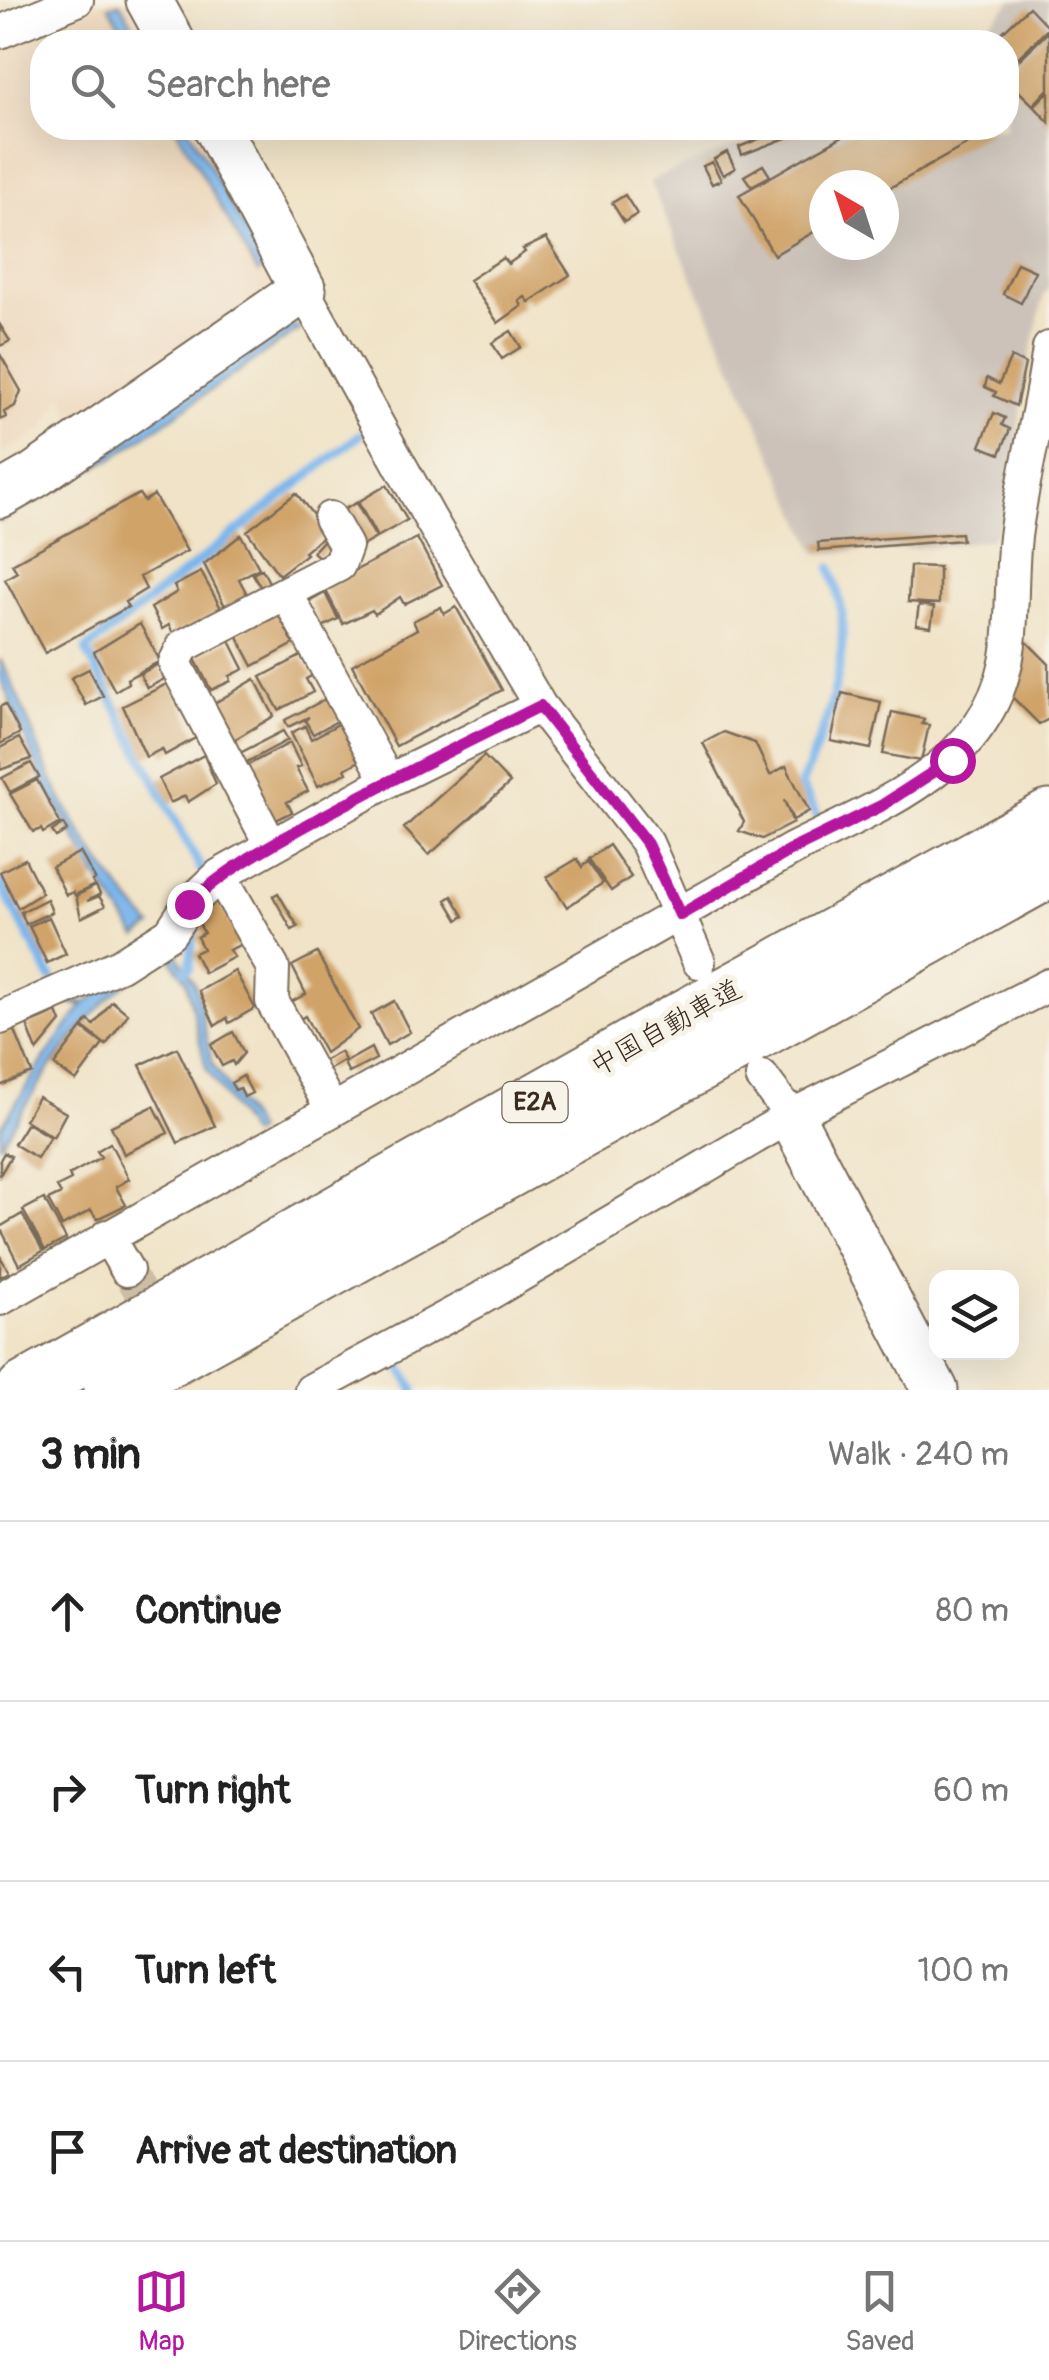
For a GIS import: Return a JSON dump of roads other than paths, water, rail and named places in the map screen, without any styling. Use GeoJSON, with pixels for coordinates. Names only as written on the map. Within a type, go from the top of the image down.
{"type":"FeatureCollection","features":[{"type":"Feature","properties":{"kind":"highway","name":"中国自動車道"},"geometry":{"type":"LineString","coordinates":[[24,1390],[668,1026],[1049,818]]}},
{"type":"Feature","properties":{"kind":"highway","name":"中国自動車道"},"geometry":{"type":"LineString","coordinates":[[112,1390],[1049,870]]}},
{"type":"Feature","properties":{"kind":"street"},"geometry":{"type":"LineString","coordinates":[[0,32],[77,0]]}},
{"type":"Feature","properties":{"kind":"street"},"geometry":{"type":"LineString","coordinates":[[149,0],[165,30]]}},
{"type":"Feature","properties":{"kind":"street"},"geometry":{"type":"LineString","coordinates":[[223,140],[429,517],[540,706],[647,844],[699,962]]}},
{"type":"Feature","properties":{"kind":"street"},"geometry":{"type":"LineString","coordinates":[[0,495],[304,290]]}},
{"type":"Feature","properties":{"kind":"street"},"geometry":{"type":"LineString","coordinates":[[0,1300],[793,849],[881,806],[952,760],[974,735],[992,704],[1009,647],[1015,537],[1049,348]]}},
{"type":"Feature","properties":{"kind":"street"},"geometry":{"type":"LineString","coordinates":[[271,845],[175,663],[183,646],[339,565],[346,546],[330,518]]}},
{"type":"Feature","properties":{"kind":"street"},"geometry":{"type":"LineString","coordinates":[[286,593],[388,781]]}},
{"type":"Feature","properties":{"kind":"street"},"geometry":{"type":"LineString","coordinates":[[0,1018],[120,964],[170,933],[189,904],[220,874],[388,781],[540,706]]}},
{"type":"Feature","properties":{"kind":"street"},"geometry":{"type":"LineString","coordinates":[[220,874],[273,968],[272,1001],[332,1110]]}},
{"type":"Feature","properties":{"kind":"street"},"geometry":{"type":"LineString","coordinates":[[312,1390],[480,1298],[791,1116],[1049,985]]}},
{"type":"Feature","properties":{"kind":"street"},"geometry":{"type":"LineString","coordinates":[[762,1077],[791,1116],[935,1390]]}},
{"type":"Feature","properties":{"kind":"street"},"geometry":{"type":"LineString","coordinates":[[107,1236],[127,1270]]}},
{"type":"Feature","properties":{"kind":"water"},"geometry":{"type":"Polygon","coordinates":[[[120,3],[135,30],[122,30],[109,6],[120,3]]]}},
{"type":"Feature","properties":{"kind":"water"},"geometry":{"type":"Polygon","coordinates":[[[183,140],[195,140],[266,267],[258,273],[183,140]]]}},
{"type":"Feature","properties":{"kind":"water"},"geometry":{"type":"Polygon","coordinates":[[[288,325],[301,328],[114,457],[0,521],[0,510],[288,325]]]}},
{"type":"Feature","properties":{"kind":"water"},"geometry":{"type":"Polygon","coordinates":[[[0,659],[73,819],[110,875],[152,926],[137,937],[44,783],[0,677],[0,659]]]}},
{"type":"Feature","properties":{"kind":"water"},"geometry":{"type":"Polygon","coordinates":[[[171,944],[195,984],[212,1063],[257,1131],[251,1136],[206,1068],[186,981],[165,949],[171,944]]]}},
{"type":"Feature","properties":{"kind":"water"},"geometry":{"type":"Polygon","coordinates":[[[122,974],[130,980],[74,1036],[0,1146],[1,1127],[83,1005],[66,1003],[67,1000],[86,1003],[122,974]]]}},
{"type":"Feature","properties":{"kind":"waterway"},"geometry":{"type":"LineString","coordinates":[[202,871],[86,650],[360,435]]}},
{"type":"Feature","properties":{"kind":"waterway"},"geometry":{"type":"LineString","coordinates":[[818,817],[801,785],[825,723],[841,659],[842,615],[831,568]]}},
{"type":"Feature","properties":{"kind":"waterway"},"geometry":{"type":"LineString","coordinates":[[0,883],[51,978]]}},
{"type":"Feature","properties":{"kind":"waterway"},"geometry":{"type":"LineString","coordinates":[[184,971],[190,967],[194,915]]}},
{"type":"Feature","properties":{"kind":"waterway"},"geometry":{"type":"LineString","coordinates":[[399,1364],[414,1390]]}},
{"type":"Feature","properties":{"kind":"tunnel"},"geometry":{"type":"LineString","coordinates":[[127,1270],[199,1390]]}}]}
